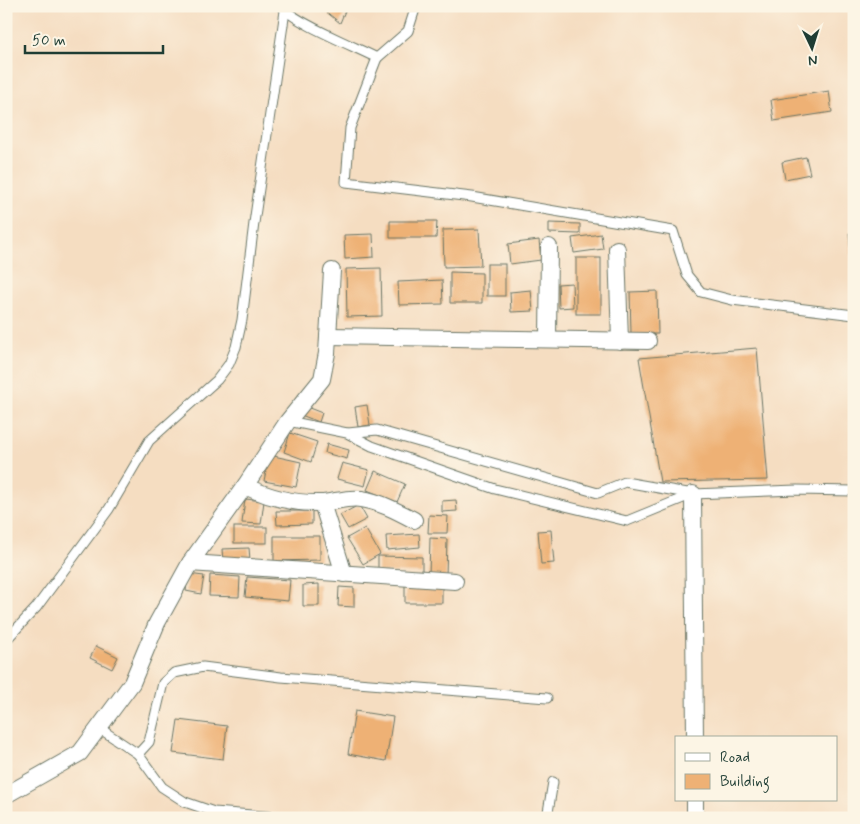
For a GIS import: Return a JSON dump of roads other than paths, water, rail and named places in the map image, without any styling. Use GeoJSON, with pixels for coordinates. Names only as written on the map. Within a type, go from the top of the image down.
{"type":"FeatureCollection","features":[{"type":"Feature","properties":{"kind":"street"},"geometry":{"type":"LineString","coordinates":[[548,339],[549,247]]}},
{"type":"Feature","properties":{"kind":"street"},"geometry":{"type":"LineString","coordinates":[[617,249],[620,341]]}},
{"type":"Feature","properties":{"kind":"street"},"geometry":{"type":"LineString","coordinates":[[6,795],[80,753],[99,728],[132,683],[157,623],[190,563],[245,486],[288,420],[322,379],[327,353],[332,271]]}},
{"type":"Feature","properties":{"kind":"street"},"geometry":{"type":"LineString","coordinates":[[328,336],[648,341]]}},
{"type":"Feature","properties":{"kind":"street"},"geometry":{"type":"LineString","coordinates":[[245,486],[266,496],[285,501],[322,503],[358,499],[378,503],[414,520]]}},
{"type":"Feature","properties":{"kind":"street"},"geometry":{"type":"LineString","coordinates":[[693,494],[695,736]]}},
{"type":"Feature","properties":{"kind":"street"},"geometry":{"type":"LineString","coordinates":[[322,503],[344,574]]}},
{"type":"Feature","properties":{"kind":"street"},"geometry":{"type":"LineString","coordinates":[[190,563],[455,581]]}},
{"type":"Feature","properties":{"kind":"street"},"geometry":{"type":"LineString","coordinates":[[695,802],[695,818]]}},
{"type":"Feature","properties":{"kind":"lane"},"geometry":{"type":"LineString","coordinates":[[416,6],[408,31],[377,58],[350,128],[346,182],[472,196],[673,230],[687,275],[702,292],[732,300],[854,315]]}},
{"type":"Feature","properties":{"kind":"lane"},"geometry":{"type":"LineString","coordinates":[[6,640],[36,608],[109,509],[149,441],[217,380],[229,364],[236,348],[242,320],[283,9],[305,24],[377,58]]}},
{"type":"Feature","properties":{"kind":"lane"},"geometry":{"type":"LineString","coordinates":[[288,420],[347,433],[372,446],[495,489],[627,521],[693,494]]}},
{"type":"Feature","properties":{"kind":"lane"},"geometry":{"type":"LineString","coordinates":[[347,433],[376,430],[598,493],[625,482],[693,494],[797,490],[854,491]]}},
{"type":"Feature","properties":{"kind":"lane"},"geometry":{"type":"LineString","coordinates":[[138,754],[148,742],[163,683],[174,673],[203,667],[281,677],[547,698]]}},
{"type":"Feature","properties":{"kind":"lane"},"geometry":{"type":"LineString","coordinates":[[99,728],[138,754],[162,787],[185,802],[214,812],[290,818]]}},
{"type":"Feature","properties":{"kind":"lane"},"geometry":{"type":"LineString","coordinates":[[548,818],[553,782]]}}]}
